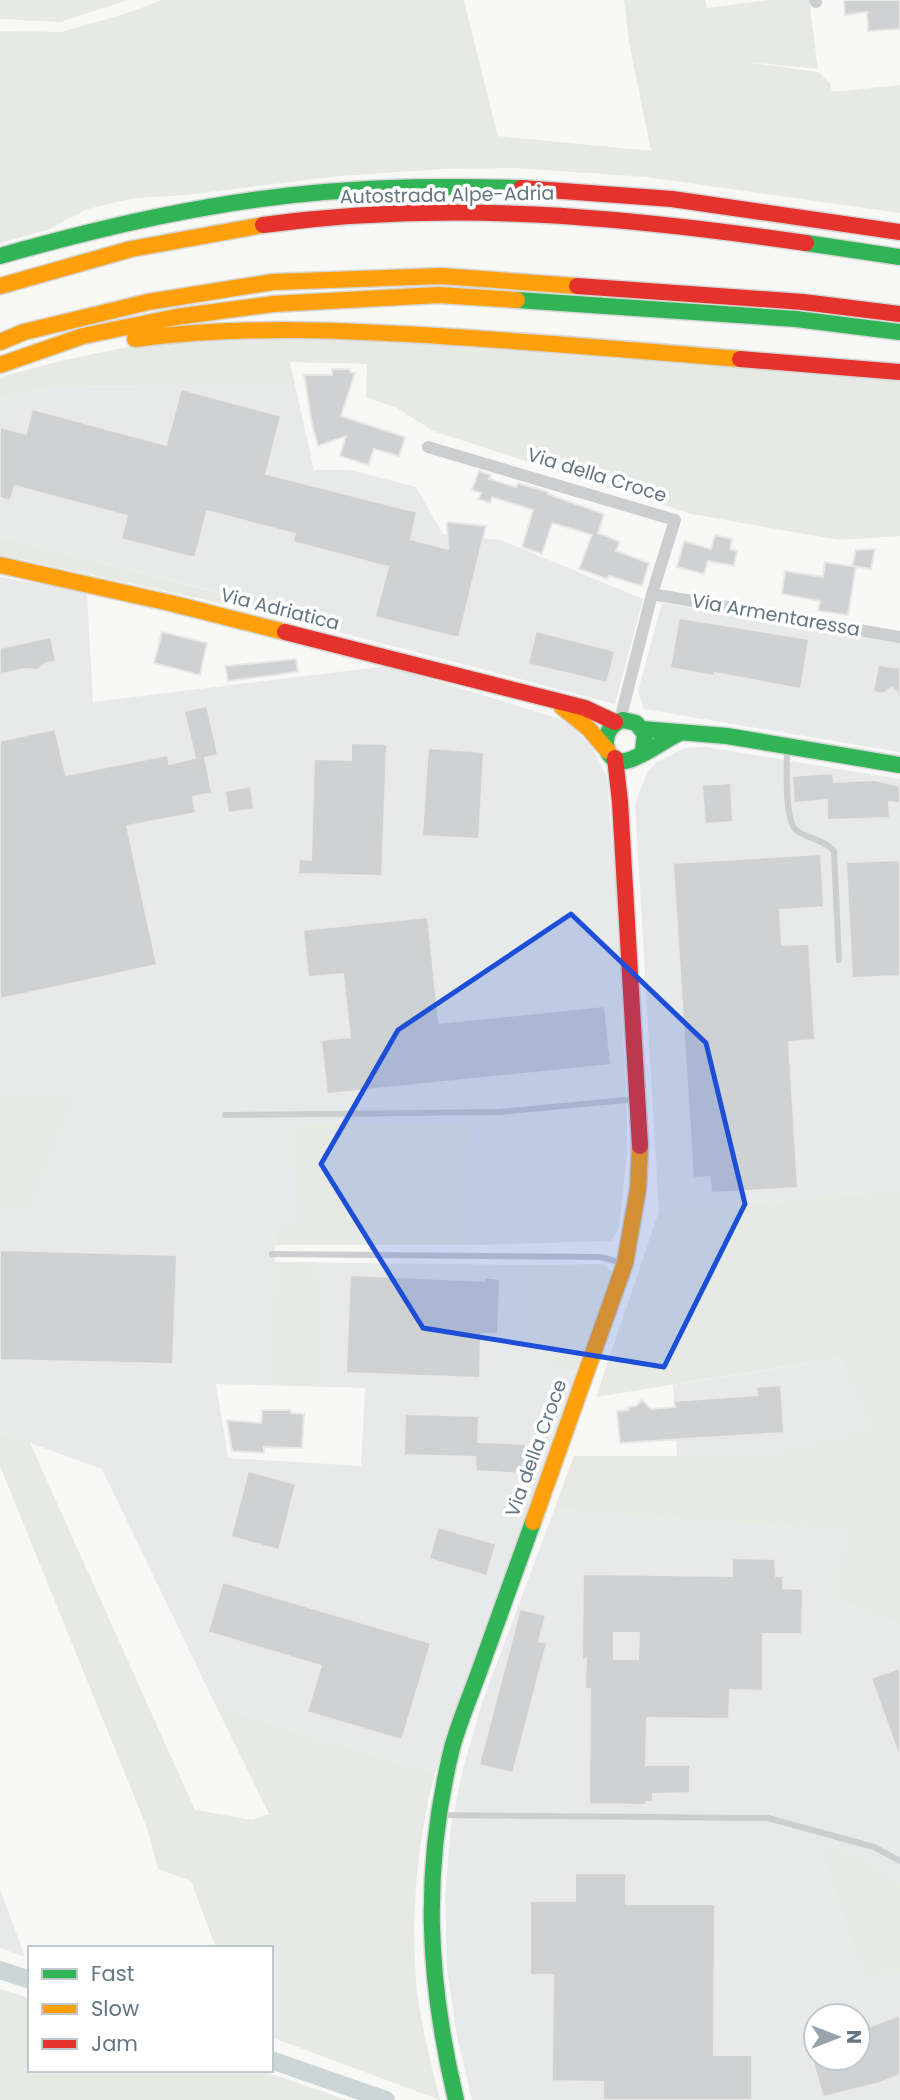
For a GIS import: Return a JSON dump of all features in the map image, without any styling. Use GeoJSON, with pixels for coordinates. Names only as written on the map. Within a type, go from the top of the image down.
{"type":"FeatureCollection","features":[{"type":"Feature","properties":{"kind":"main road","name":"Autostrada Alpe-Adria"},"geometry":{"type":"LineString","coordinates":[[0,256],[103,229],[219,207],[286,196],[377,189],[480,188],[597,192],[681,200],[900,232]]}},
{"type":"Feature","properties":{"kind":"main road","name":"Autostrada Alpe-Adria"},"geometry":{"type":"LineString","coordinates":[[0,286],[64,265],[222,231],[293,220],[390,213],[535,212],[587,216],[681,225],[900,257]]}},
{"type":"Feature","properties":{"kind":"main road"},"geometry":{"type":"LineString","coordinates":[[0,342],[35,329],[148,302],[273,282],[337,278],[441,276],[803,302],[900,314]]}},
{"type":"Feature","properties":{"kind":"main road"},"geometry":{"type":"LineString","coordinates":[[0,365],[83,336],[176,317],[273,304],[438,295],[796,319],[900,332]]}},
{"type":"Feature","properties":{"kind":"main road"},"geometry":{"type":"LineString","coordinates":[[22,357],[145,337],[215,330],[344,330],[604,347],[900,372]]}},
{"type":"Feature","properties":{"kind":"main road","name":"Via Adriatica"},"geometry":{"type":"LineString","coordinates":[[0,565],[170,603],[585,708],[617,721],[633,721],[642,729],[727,736],[900,765]]}},
{"type":"Feature","properties":{"kind":"main road","name":"Via Adriatica"},"geometry":{"type":"LineString","coordinates":[[549,699],[579,719],[612,755]]}},
{"type":"Feature","properties":{"kind":"main road"},"geometry":{"type":"LineString","coordinates":[[617,721],[606,733],[605,739],[612,755],[626,761],[684,732]]}},
{"type":"Feature","properties":{"kind":"main road"},"geometry":{"type":"LineString","coordinates":[[640,754],[646,740],[642,729]]}},
{"type":"Feature","properties":{"kind":"main road","name":"Via della Croce"},"geometry":{"type":"LineString","coordinates":[[620,802],[640,754]]}},
{"type":"Feature","properties":{"kind":"main road","name":"Via della Croce"},"geometry":{"type":"LineString","coordinates":[[456,2100],[438,2020],[429,1945],[430,1878],[438,1815],[453,1745],[625,1263],[638,1189],[638,1098],[620,802],[612,755]]}},
{"type":"Feature","properties":{"kind":"street","name":"Via della Croce"},"geometry":{"type":"LineString","coordinates":[[428,447],[675,520],[617,721]]}},
{"type":"Feature","properties":{"kind":"street","name":"Via Armentaressa"},"geometry":{"type":"LineString","coordinates":[[652,594],[900,637]]}},
{"type":"Feature","properties":{"kind":"lane"},"geometry":{"type":"LineString","coordinates":[[787,747],[791,823],[797,830],[829,845],[834,851],[839,960]]}},
{"type":"Feature","properties":{"kind":"lane"},"geometry":{"type":"LineString","coordinates":[[225,1115],[499,1112],[638,1098]]}},
{"type":"Feature","properties":{"kind":"lane"},"geometry":{"type":"LineString","coordinates":[[272,1254],[600,1257],[625,1263]]}},
{"type":"Feature","properties":{"kind":"lane"},"geometry":{"type":"LineString","coordinates":[[438,1815],[768,1818],[874,1847],[900,1861]]}},
{"type":"Feature","properties":{"kind":"highlighted area"},"geometry":{"type":"Polygon","coordinates":[[[571,914],[706,1043],[745,1204],[664,1367],[423,1328],[321,1164],[398,1030],[571,914]]]}},
{"type":"Feature","properties":{"kind":"shaded area"},"geometry":{"type":"Polygon","coordinates":[[[0,0],[128,0],[60,22],[0,19],[0,0]]]}},
{"type":"Feature","properties":{"kind":"shaded area"},"geometry":{"type":"Polygon","coordinates":[[[162,0],[464,0],[498,136],[651,151],[629,42],[624,0],[705,0],[707,8],[767,0],[809,0],[818,69],[746,62],[818,72],[830,83],[832,92],[900,85],[900,213],[646,177],[515,168],[444,169],[340,176],[186,195],[134,198],[88,209],[47,230],[0,243],[0,31],[61,32],[128,13],[162,0]]]}},
{"type":"Feature","properties":{"kind":"shaded area"},"geometry":{"type":"Polygon","coordinates":[[[212,338],[348,338],[900,380],[900,536],[840,540],[691,514],[433,431],[397,408],[366,397],[367,364],[290,362],[295,385],[57,387],[0,398],[0,377],[120,349],[168,341],[212,338]]]}},
{"type":"Feature","properties":{"kind":"shaded area"},"geometry":{"type":"Polygon","coordinates":[[[295,385],[314,470],[350,470],[416,487],[443,534],[501,540],[643,599],[615,704],[274,615],[276,602],[228,589],[223,594],[0,536],[0,398],[57,387],[295,385]]]}},
{"type":"Feature","properties":{"kind":"shaded area"},"geometry":{"type":"Polygon","coordinates":[[[0,536],[222,594],[227,589],[277,602],[274,615],[0,555],[0,536]]]}},
{"type":"Feature","properties":{"kind":"shaded area"},"geometry":{"type":"Polygon","coordinates":[[[0,577],[87,593],[93,702],[388,666],[557,718],[569,724],[592,747],[607,777],[616,884],[627,1112],[627,1154],[619,1228],[611,1241],[471,1245],[468,1124],[292,1123],[294,1226],[276,1227],[275,1262],[529,1265],[530,1340],[557,1369],[577,1369],[435,1773],[216,1706],[102,1469],[0,1432],[0,1208],[31,1211],[75,1094],[0,1095],[0,577]],[[216,1384],[228,1458],[361,1466],[365,1388],[216,1384]]]}},
{"type":"Feature","properties":{"kind":"shaded area"},"geometry":{"type":"Polygon","coordinates":[[[662,603],[900,643],[900,752],[644,709],[638,691],[662,603]]]}},
{"type":"Feature","properties":{"kind":"shaded area"},"geometry":{"type":"Polygon","coordinates":[[[706,747],[900,779],[900,1190],[659,1211],[635,804],[647,773],[656,763],[684,748],[706,747]]]}},
{"type":"Feature","properties":{"kind":"shaded area"},"geometry":{"type":"Polygon","coordinates":[[[76,1094],[31,1211],[0,1208],[0,1095],[76,1094]]]}},
{"type":"Feature","properties":{"kind":"shaded area"},"geometry":{"type":"Polygon","coordinates":[[[292,1123],[469,1124],[471,1245],[275,1245],[276,1226],[294,1226],[292,1123]]]}},
{"type":"Feature","properties":{"kind":"shaded area"},"geometry":{"type":"Polygon","coordinates":[[[900,1190],[900,1625],[835,1599],[835,1570],[850,1531],[554,1510],[574,1456],[762,1456],[872,1428],[839,1358],[596,1397],[659,1211],[900,1190]]]}},
{"type":"Feature","properties":{"kind":"shaded area"},"geometry":{"type":"Polygon","coordinates":[[[275,1262],[317,1262],[322,1386],[272,1384],[275,1262]]]}},
{"type":"Feature","properties":{"kind":"shaded area"},"geometry":{"type":"Polygon","coordinates":[[[603,1264],[612,1272],[577,1369],[557,1369],[530,1340],[529,1265],[603,1264]]]}},
{"type":"Feature","properties":{"kind":"shaded area"},"geometry":{"type":"Polygon","coordinates":[[[839,1358],[873,1428],[763,1456],[677,1456],[673,1385],[839,1358]]]}},
{"type":"Feature","properties":{"kind":"shaded area"},"geometry":{"type":"Polygon","coordinates":[[[0,1432],[30,1443],[195,1810],[252,1820],[269,1814],[216,1706],[435,1773],[423,1830],[414,1923],[420,2011],[440,2100],[273,2038],[273,1946],[215,1946],[191,1881],[158,1869],[147,1828],[0,1466],[0,1432]]]}},
{"type":"Feature","properties":{"kind":"shaded area"},"geometry":{"type":"Polygon","coordinates":[[[554,1510],[851,1531],[835,1570],[835,1599],[900,1625],[900,1885],[864,1856],[819,1846],[862,1977],[900,1971],[900,2100],[472,2100],[457,2036],[447,1969],[445,1895],[451,1827],[463,1768],[482,1703],[554,1510]]]}},
{"type":"Feature","properties":{"kind":"shaded area"},"geometry":{"type":"Polygon","coordinates":[[[819,1845],[864,1856],[900,1885],[900,1971],[862,1978],[819,1845]]]}},
{"type":"Feature","properties":{"kind":"shaded area"},"geometry":{"type":"Polygon","coordinates":[[[0,1889],[25,1957],[0,1948],[0,1889]]]}},
{"type":"Feature","properties":{"kind":"shaded area"},"geometry":{"type":"Polygon","coordinates":[[[0,1989],[28,1997],[28,2072],[266,2072],[347,2100],[0,2100],[0,1989]]]}},
{"type":"Feature","properties":{"kind":"building"},"geometry":{"type":"Polygon","coordinates":[[[844,0],[900,0],[900,29],[868,31],[867,12],[845,15],[844,0]]]}},
{"type":"Feature","properties":{"kind":"building"},"geometry":{"type":"Polygon","coordinates":[[[332,369],[350,369],[350,372],[355,373],[341,416],[405,437],[399,456],[374,449],[368,465],[340,456],[346,436],[318,446],[304,375],[332,375],[332,369]]]}},
{"type":"Feature","properties":{"kind":"building"},"geometry":{"type":"Polygon","coordinates":[[[181,389],[281,416],[266,474],[417,512],[411,539],[448,549],[447,522],[486,526],[459,638],[375,617],[388,567],[293,542],[295,534],[207,511],[195,558],[121,539],[127,516],[15,486],[10,501],[0,498],[0,427],[26,434],[32,409],[166,445],[181,389]]]}},
{"type":"Feature","properties":{"kind":"building"},"geometry":{"type":"Polygon","coordinates":[[[479,471],[491,475],[489,479],[516,487],[518,483],[548,492],[604,514],[598,533],[620,542],[616,551],[649,563],[642,586],[609,576],[607,579],[579,569],[592,535],[552,523],[542,554],[522,547],[533,510],[492,497],[490,503],[478,499],[481,493],[472,490],[479,471]]]}},
{"type":"Feature","properties":{"kind":"building"},"geometry":{"type":"Polygon","coordinates":[[[715,535],[732,539],[730,549],[737,551],[734,566],[708,561],[704,574],[677,567],[684,541],[711,549],[715,535]]]}},
{"type":"Feature","properties":{"kind":"building"},"geometry":{"type":"Polygon","coordinates":[[[875,549],[871,569],[852,566],[856,550],[875,549]]]}},
{"type":"Feature","properties":{"kind":"building"},"geometry":{"type":"Polygon","coordinates":[[[825,562],[856,567],[848,615],[818,611],[820,601],[782,594],[785,571],[823,577],[825,562]]]}},
{"type":"Feature","properties":{"kind":"building"},"geometry":{"type":"Polygon","coordinates":[[[679,618],[809,639],[801,689],[715,673],[715,676],[670,668],[679,618]]]}},
{"type":"Feature","properties":{"kind":"building"},"geometry":{"type":"Polygon","coordinates":[[[536,631],[615,651],[607,683],[528,664],[536,631]]]}},
{"type":"Feature","properties":{"kind":"building"},"geometry":{"type":"Polygon","coordinates":[[[162,632],[207,643],[200,675],[154,663],[162,632]]]}},
{"type":"Feature","properties":{"kind":"building"},"geometry":{"type":"Polygon","coordinates":[[[51,637],[56,662],[46,663],[38,670],[25,669],[0,674],[0,648],[51,637]]]}},
{"type":"Feature","properties":{"kind":"building"},"geometry":{"type":"Polygon","coordinates":[[[296,659],[298,672],[228,681],[225,666],[296,659]]]}},
{"type":"Feature","properties":{"kind":"building"},"geometry":{"type":"Polygon","coordinates":[[[878,665],[900,668],[900,696],[892,687],[883,694],[873,692],[878,665]]]}},
{"type":"Feature","properties":{"kind":"building"},"geometry":{"type":"Polygon","coordinates":[[[207,706],[218,755],[205,758],[212,793],[193,797],[196,813],[127,826],[157,965],[0,999],[0,741],[55,729],[66,775],[168,755],[169,764],[195,758],[184,711],[207,706]]]}},
{"type":"Feature","properties":{"kind":"building"},"geometry":{"type":"Polygon","coordinates":[[[351,743],[387,744],[382,876],[298,874],[299,859],[311,860],[314,759],[351,760],[351,743]]]}},
{"type":"Feature","properties":{"kind":"building"},"geometry":{"type":"Polygon","coordinates":[[[428,748],[484,752],[479,839],[422,836],[428,748]]]}},
{"type":"Feature","properties":{"kind":"building"},"geometry":{"type":"Polygon","coordinates":[[[833,773],[834,782],[875,780],[900,786],[900,803],[889,802],[890,818],[827,820],[827,800],[794,803],[792,776],[833,773]]]}},
{"type":"Feature","properties":{"kind":"building"},"geometry":{"type":"Polygon","coordinates":[[[731,783],[733,822],[705,824],[702,785],[731,783]]]}},
{"type":"Feature","properties":{"kind":"building"},"geometry":{"type":"Polygon","coordinates":[[[251,786],[254,809],[228,813],[225,791],[251,786]]]}},
{"type":"Feature","properties":{"kind":"building"},"geometry":{"type":"Polygon","coordinates":[[[821,854],[824,907],[780,910],[782,945],[809,944],[815,1040],[789,1042],[798,1188],[711,1193],[710,1177],[693,1178],[673,863],[821,854]]]}},
{"type":"Feature","properties":{"kind":"building"},"geometry":{"type":"Polygon","coordinates":[[[900,860],[900,976],[852,978],[846,862],[900,860]]]}},
{"type":"Feature","properties":{"kind":"building"},"geometry":{"type":"Polygon","coordinates":[[[428,917],[439,1023],[605,1006],[611,1065],[327,1094],[321,1040],[350,1037],[343,974],[308,977],[303,930],[428,917]]]}},
{"type":"Feature","properties":{"kind":"building"},"geometry":{"type":"Polygon","coordinates":[[[0,1250],[177,1255],[173,1364],[0,1360],[0,1250]]]}},
{"type":"Feature","properties":{"kind":"building"},"geometry":{"type":"Polygon","coordinates":[[[350,1275],[484,1281],[484,1277],[500,1279],[498,1334],[481,1334],[480,1378],[346,1373],[350,1275]]]}},
{"type":"Feature","properties":{"kind":"building"},"geometry":{"type":"Polygon","coordinates":[[[781,1385],[784,1433],[620,1443],[617,1411],[628,1410],[628,1407],[636,1406],[642,1400],[651,1409],[675,1407],[674,1401],[757,1395],[756,1387],[781,1385]]]}},
{"type":"Feature","properties":{"kind":"building"},"geometry":{"type":"Polygon","coordinates":[[[262,1410],[290,1410],[291,1413],[304,1414],[302,1448],[264,1447],[264,1453],[232,1451],[227,1420],[261,1423],[262,1410]]]}},
{"type":"Feature","properties":{"kind":"building"},"geometry":{"type":"Polygon","coordinates":[[[405,1414],[479,1416],[478,1442],[526,1444],[525,1474],[476,1471],[475,1457],[404,1455],[405,1414]]]}},
{"type":"Feature","properties":{"kind":"building"},"geometry":{"type":"Polygon","coordinates":[[[248,1471],[296,1484],[279,1550],[231,1537],[248,1471]]]}},
{"type":"Feature","properties":{"kind":"building"},"geometry":{"type":"Polygon","coordinates":[[[438,1527],[496,1544],[487,1576],[429,1559],[438,1527]]]}},
{"type":"Feature","properties":{"kind":"building"},"geometry":{"type":"Polygon","coordinates":[[[732,1558],[775,1559],[776,1576],[783,1576],[783,1588],[803,1589],[802,1634],[763,1634],[763,1691],[730,1690],[729,1719],[647,1718],[646,1765],[690,1765],[690,1793],[653,1794],[653,1802],[646,1802],[646,1805],[589,1804],[590,1689],[585,1689],[586,1659],[582,1660],[583,1574],[732,1576],[732,1558]],[[614,1633],[614,1659],[638,1659],[639,1633],[614,1633]]]}},
{"type":"Feature","properties":{"kind":"building"},"geometry":{"type":"Polygon","coordinates":[[[223,1582],[431,1643],[402,1740],[307,1712],[321,1666],[208,1632],[223,1582]]]}},
{"type":"Feature","properties":{"kind":"building"},"geometry":{"type":"Polygon","coordinates":[[[520,1609],[546,1615],[539,1641],[547,1643],[513,1773],[479,1765],[520,1609]]]}},
{"type":"Feature","properties":{"kind":"building"},"geometry":{"type":"Polygon","coordinates":[[[900,1668],[900,1753],[898,1753],[871,1678],[900,1668]]]}},
{"type":"Feature","properties":{"kind":"building"},"geometry":{"type":"Polygon","coordinates":[[[575,1873],[626,1873],[626,1904],[715,1904],[714,2055],[752,2055],[752,2100],[603,2100],[603,2082],[552,2081],[553,1975],[530,1975],[530,1901],[575,1901],[575,1873]]]}},
{"type":"Feature","properties":{"kind":"building"},"geometry":{"type":"Polygon","coordinates":[[[900,2015],[900,2075],[880,2083],[823,2097],[816,2072],[872,2072],[872,2026],[900,2015]]]}},
{"type":"Feature","properties":{"kind":"waterway"},"geometry":{"type":"LineString","coordinates":[[0,1970],[28,1979]]}},
{"type":"Feature","properties":{"kind":"waterway"},"geometry":{"type":"LineString","coordinates":[[273,2061],[386,2100]]}},
{"type":"Feature","properties":{"kind":"traffic: fast"},"geometry":{"type":"LineString","coordinates":[[0,256],[160,216],[283,196],[397,188],[521,188]]}},
{"type":"Feature","properties":{"kind":"traffic: fast"},"geometry":{"type":"LineString","coordinates":[[806,243],[900,257]]}},
{"type":"Feature","properties":{"kind":"traffic: fast"},"geometry":{"type":"LineString","coordinates":[[517,300],[796,319],[900,332]]}},
{"type":"Feature","properties":{"kind":"traffic: fast"},"geometry":{"type":"LineString","coordinates":[[643,751],[645,734],[636,723],[623,720],[610,730],[606,744],[608,751],[611,757],[625,761],[680,733]]}},
{"type":"Feature","properties":{"kind":"traffic: fast"},"geometry":{"type":"LineString","coordinates":[[642,729],[727,736],[900,765]]}},
{"type":"Feature","properties":{"kind":"traffic: fast"},"geometry":{"type":"LineString","coordinates":[[456,2100],[446,2055],[434,1967],[432,1881],[436,1837],[442,1793],[455,1738],[533,1522]]}},
{"type":"Feature","properties":{"kind":"traffic: slow"},"geometry":{"type":"LineString","coordinates":[[0,286],[131,249],[263,225]]}},
{"type":"Feature","properties":{"kind":"traffic: slow"},"geometry":{"type":"LineString","coordinates":[[0,342],[24,332],[148,302],[273,282],[441,276],[577,286]]}},
{"type":"Feature","properties":{"kind":"traffic: slow"},"geometry":{"type":"LineString","coordinates":[[0,365],[83,336],[176,317],[273,304],[438,295],[517,300]]}},
{"type":"Feature","properties":{"kind":"traffic: slow"},"geometry":{"type":"LineString","coordinates":[[135,339],[255,330],[334,331],[490,339],[740,359]]}},
{"type":"Feature","properties":{"kind":"traffic: slow"},"geometry":{"type":"LineString","coordinates":[[0,565],[285,632]]}},
{"type":"Feature","properties":{"kind":"traffic: slow"},"geometry":{"type":"LineString","coordinates":[[562,707],[588,728],[608,751]]}},
{"type":"Feature","properties":{"kind":"traffic: slow"},"geometry":{"type":"LineString","coordinates":[[533,1522],[625,1263],[638,1189],[640,1146]]}},
{"type":"Feature","properties":{"kind":"traffic: jam"},"geometry":{"type":"LineString","coordinates":[[521,188],[672,199],[900,232]]}},
{"type":"Feature","properties":{"kind":"traffic: jam"},"geometry":{"type":"LineString","coordinates":[[263,225],[401,213],[535,215],[669,225],[806,243]]}},
{"type":"Feature","properties":{"kind":"traffic: jam"},"geometry":{"type":"LineString","coordinates":[[577,286],[803,302],[900,314]]}},
{"type":"Feature","properties":{"kind":"traffic: jam"},"geometry":{"type":"LineString","coordinates":[[740,359],[900,372]]}},
{"type":"Feature","properties":{"kind":"traffic: jam"},"geometry":{"type":"LineString","coordinates":[[285,632],[585,708],[615,722]]}},
{"type":"Feature","properties":{"kind":"traffic: jam"},"geometry":{"type":"LineString","coordinates":[[615,758],[620,802],[640,1146]]}}]}
